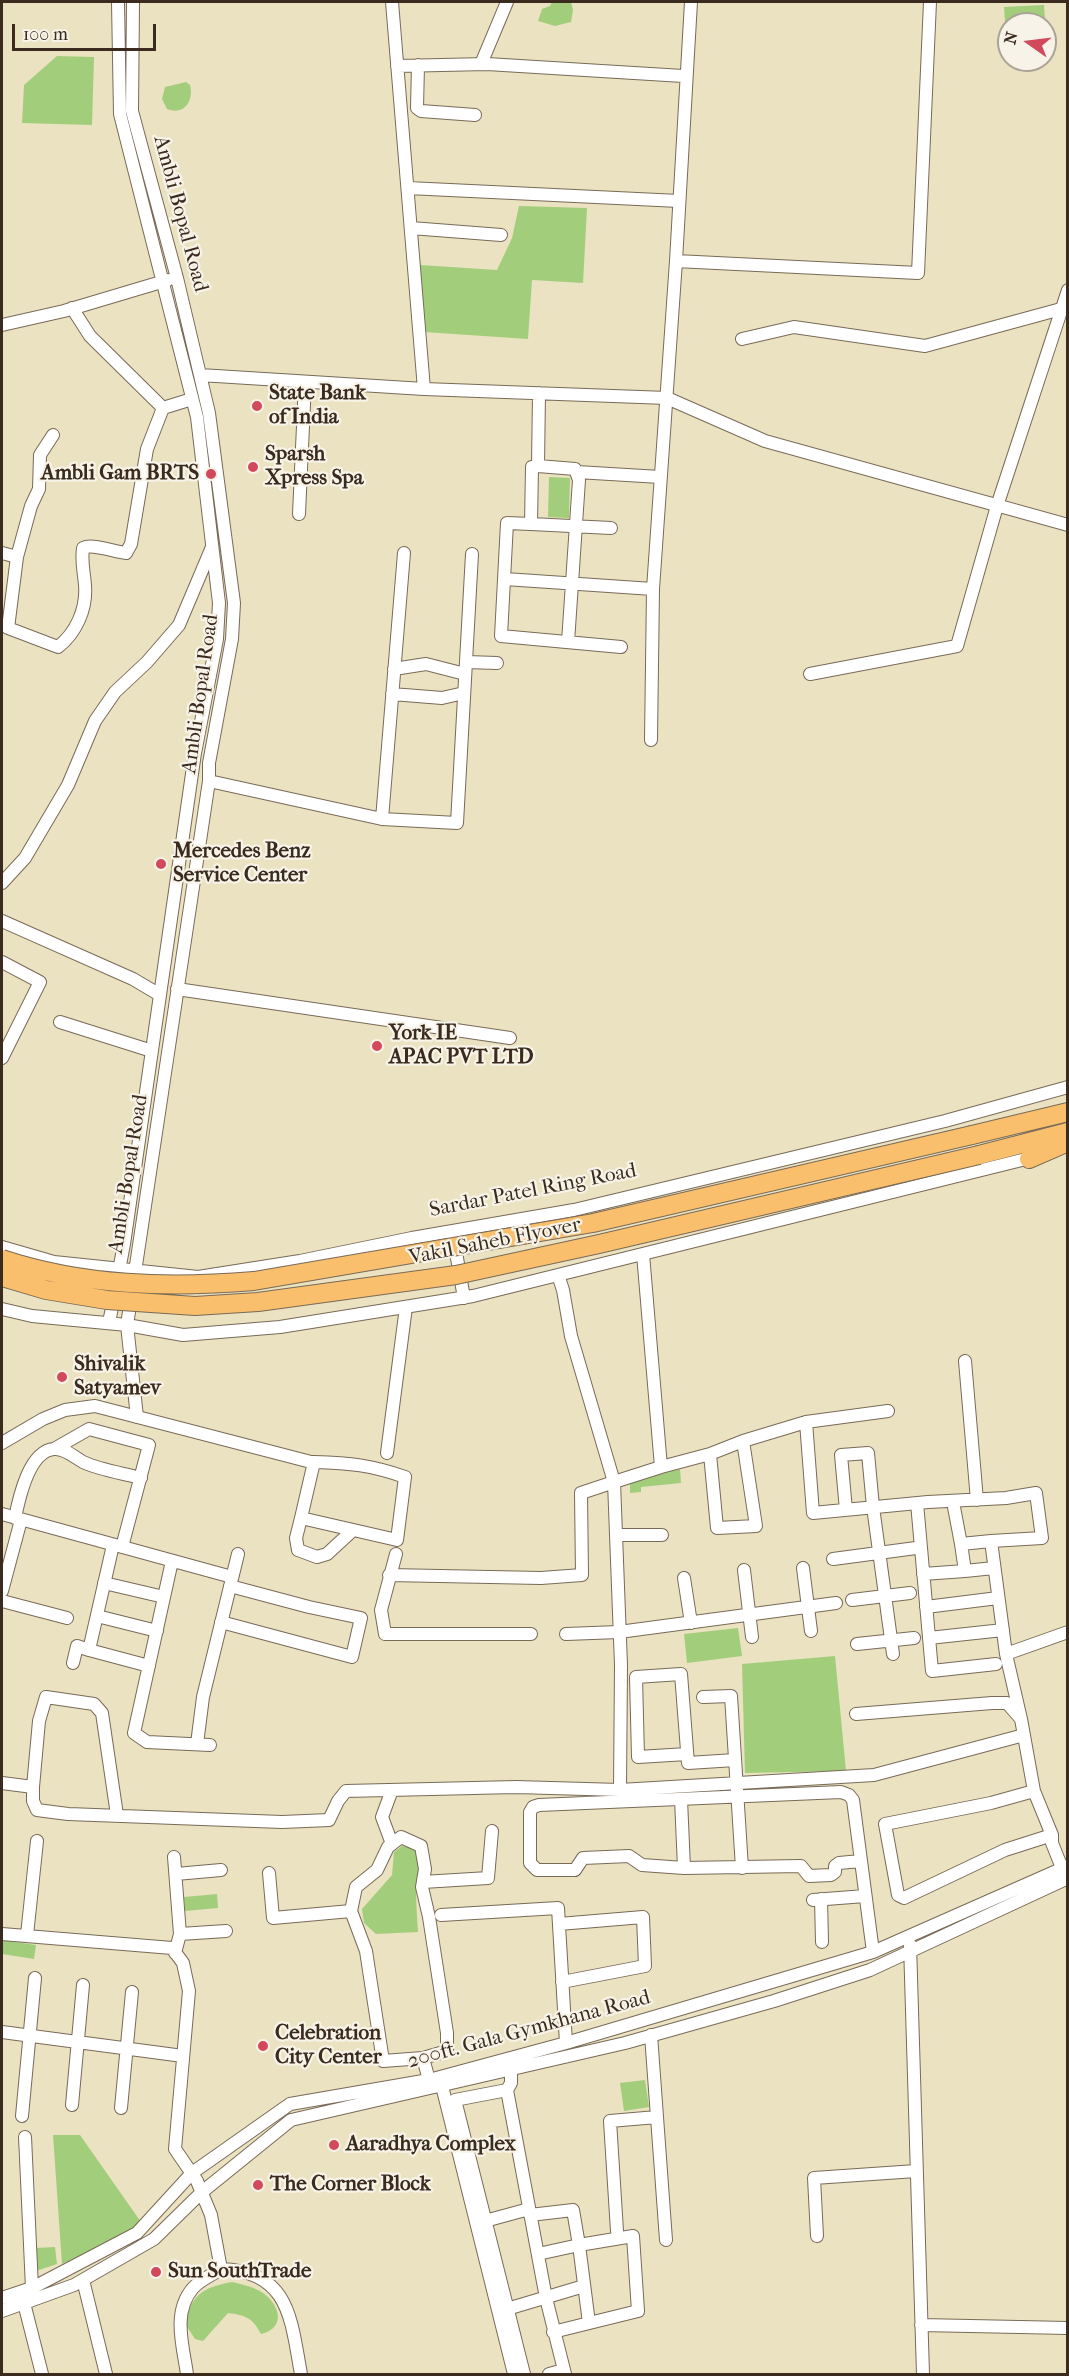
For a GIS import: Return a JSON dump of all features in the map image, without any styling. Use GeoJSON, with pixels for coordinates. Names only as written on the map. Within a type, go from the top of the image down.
{"type":"FeatureCollection","features":[{"type":"Feature","properties":{"kind":"highway"},"geometry":{"type":"LineString","coordinates":[[978,1133],[1068,1112]]}},
{"type":"Feature","properties":{"kind":"highway"},"geometry":{"type":"LineString","coordinates":[[987,1158],[1068,1132]]}},
{"type":"Feature","properties":{"kind":"highway","name":"Vakil Saheb Flyover"},"geometry":{"type":"LineString","coordinates":[[2,1258],[68,1275],[138,1284],[201,1286],[254,1281],[592,1223],[978,1133]]}},
{"type":"Feature","properties":{"kind":"highway"},"geometry":{"type":"LineString","coordinates":[[1029,1159],[1068,1142]]}},
{"type":"Feature","properties":{"kind":"highway","name":"Vakil Saheb Flyover"},"geometry":{"type":"LineString","coordinates":[[2,1277],[46,1290],[106,1300],[195,1306],[258,1302],[456,1275],[987,1158]]}},
{"type":"Feature","properties":{"kind":"street","name":"Ambli Bopal Road"},"geometry":{"type":"LineString","coordinates":[[109,1323],[152,1051],[195,753],[217,639],[219,603],[197,417],[120,114],[118,2]]}},
{"type":"Feature","properties":{"kind":"street","name":"Ambli Bopal Road"},"geometry":{"type":"LineString","coordinates":[[133,2],[132,111],[177,278],[209,413],[234,603],[232,639],[209,763],[209,781],[127,1325],[137,1417]]}},
{"type":"Feature","properties":{"kind":"street"},"geometry":{"type":"LineString","coordinates":[[392,2],[424,388]]}},
{"type":"Feature","properties":{"kind":"street"},"geometry":{"type":"LineString","coordinates":[[481,64],[507,2]]}},
{"type":"Feature","properties":{"kind":"street"},"geometry":{"type":"LineString","coordinates":[[651,740],[653,588],[691,2]]}},
{"type":"Feature","properties":{"kind":"street"},"geometry":{"type":"LineString","coordinates":[[676,261],[918,273],[930,2]]}},
{"type":"Feature","properties":{"kind":"street"},"geometry":{"type":"LineString","coordinates":[[398,66],[481,64],[683,76]]}},
{"type":"Feature","properties":{"kind":"street"},"geometry":{"type":"LineString","coordinates":[[418,65],[417,108],[421,111],[475,115]]}},
{"type":"Feature","properties":{"kind":"street"},"geometry":{"type":"LineString","coordinates":[[408,188],[679,201]]}},
{"type":"Feature","properties":{"kind":"street"},"geometry":{"type":"LineString","coordinates":[[411,228],[501,235]]}},
{"type":"Feature","properties":{"kind":"street"},"geometry":{"type":"LineString","coordinates":[[2,325],[177,278]]}},
{"type":"Feature","properties":{"kind":"street"},"geometry":{"type":"LineString","coordinates":[[810,674],[957,646],[997,506],[1068,290]]}},
{"type":"Feature","properties":{"kind":"street"},"geometry":{"type":"LineString","coordinates":[[72,308],[90,336],[163,408]]}},
{"type":"Feature","properties":{"kind":"street"},"geometry":{"type":"LineString","coordinates":[[742,339],[794,327],[926,346],[1061,309]]}},
{"type":"Feature","properties":{"kind":"street"},"geometry":{"type":"LineString","coordinates":[[200,375],[424,388],[667,398],[765,441],[1068,525]]}},
{"type":"Feature","properties":{"kind":"street"},"geometry":{"type":"LineString","coordinates":[[299,514],[305,382]]}},
{"type":"Feature","properties":{"kind":"street"},"geometry":{"type":"LineString","coordinates":[[538,466],[539,393]]}},
{"type":"Feature","properties":{"kind":"street"},"geometry":{"type":"LineString","coordinates":[[163,408],[192,399]]}},
{"type":"Feature","properties":{"kind":"street"},"geometry":{"type":"LineString","coordinates":[[53,435],[40,455],[39,489],[31,506],[17,557],[8,628],[58,647],[68,639],[82,615],[85,586],[81,565],[83,548],[91,545],[108,551],[126,553],[131,544],[147,449],[163,408]]}},
{"type":"Feature","properties":{"kind":"street"},"geometry":{"type":"LineString","coordinates":[[197,417],[209,413]]}},
{"type":"Feature","properties":{"kind":"street"},"geometry":{"type":"LineString","coordinates":[[531,524],[532,467],[571,468],[577,472],[660,477]]}},
{"type":"Feature","properties":{"kind":"street"},"geometry":{"type":"LineString","coordinates":[[568,642],[579,480],[577,472]]}},
{"type":"Feature","properties":{"kind":"street"},"geometry":{"type":"LineString","coordinates":[[611,528],[507,523],[501,636],[621,647]]}},
{"type":"Feature","properties":{"kind":"street"},"geometry":{"type":"LineString","coordinates":[[2,883],[25,858],[63,794],[95,722],[115,692],[147,662],[178,625],[213,546]]}},
{"type":"Feature","properties":{"kind":"street"},"geometry":{"type":"LineString","coordinates":[[2,553],[17,557]]}},
{"type":"Feature","properties":{"kind":"street"},"geometry":{"type":"LineString","coordinates":[[382,819],[404,553]]}},
{"type":"Feature","properties":{"kind":"street"},"geometry":{"type":"LineString","coordinates":[[209,781],[382,819],[457,822],[472,554]]}},
{"type":"Feature","properties":{"kind":"street"},"geometry":{"type":"LineString","coordinates":[[505,579],[571,585],[653,588]]}},
{"type":"Feature","properties":{"kind":"street"},"geometry":{"type":"LineString","coordinates":[[394,669],[426,664],[465,668],[497,663]]}},
{"type":"Feature","properties":{"kind":"street"},"geometry":{"type":"LineString","coordinates":[[392,694],[427,699],[451,698],[464,693]]}},
{"type":"Feature","properties":{"kind":"street"},"geometry":{"type":"LineString","coordinates":[[2,921],[133,979],[160,995]]}},
{"type":"Feature","properties":{"kind":"street"},"geometry":{"type":"LineString","coordinates":[[2,962],[40,982],[6,1038],[2,1058]]}},
{"type":"Feature","properties":{"kind":"street"},"geometry":{"type":"LineString","coordinates":[[177,989],[510,1038]]}},
{"type":"Feature","properties":{"kind":"street"},"geometry":{"type":"LineString","coordinates":[[60,1022],[152,1051]]}},
{"type":"Feature","properties":{"kind":"street","name":"Sardar Patel Ring Road"},"geometry":{"type":"LineString","coordinates":[[2,1247],[54,1262],[198,1277],[300,1261],[574,1210],[1067,1092]]}},
{"type":"Feature","properties":{"kind":"street"},"geometry":{"type":"LineString","coordinates":[[978,1133],[979,1112]]}},
{"type":"Feature","properties":{"kind":"street"},"geometry":{"type":"LineString","coordinates":[[2,1309],[32,1316],[127,1325],[183,1335],[280,1327],[464,1298],[643,1254],[987,1158],[1029,1159],[1068,1149]]}},
{"type":"Feature","properties":{"kind":"street"},"geometry":{"type":"LineString","coordinates":[[452,1231],[464,1298]]}},
{"type":"Feature","properties":{"kind":"street"},"geometry":{"type":"LineString","coordinates":[[643,1254],[661,1467]]}},
{"type":"Feature","properties":{"kind":"street"},"geometry":{"type":"LineString","coordinates":[[558,1275],[573,1344],[614,1482],[619,1632],[620,1790]]}},
{"type":"Feature","properties":{"kind":"street"},"geometry":{"type":"LineString","coordinates":[[387,1453],[406,1307]]}},
{"type":"Feature","properties":{"kind":"street"},"geometry":{"type":"LineString","coordinates":[[965,1361],[977,1500]]}},
{"type":"Feature","properties":{"kind":"street"},"geometry":{"type":"LineString","coordinates":[[2,1443],[43,1419],[66,1410],[95,1406],[314,1462],[376,1467],[405,1477],[397,1540],[301,1518]]}},
{"type":"Feature","properties":{"kind":"street"},"geometry":{"type":"LineString","coordinates":[[389,1575],[541,1578],[582,1575],[581,1493],[807,1422],[888,1411]]}},
{"type":"Feature","properties":{"kind":"street"},"geometry":{"type":"LineString","coordinates":[[807,1422],[813,1513],[1036,1493],[1042,1538],[961,1544]]}},
{"type":"Feature","properties":{"kind":"street"},"geometry":{"type":"LineString","coordinates":[[2,1591],[5,1562],[29,1471],[42,1454],[90,1429],[149,1445],[141,1478],[104,1583],[89,1650]]}},
{"type":"Feature","properties":{"kind":"street"},"geometry":{"type":"LineString","coordinates":[[710,1454],[717,1528],[756,1526],[743,1441]]}},
{"type":"Feature","properties":{"kind":"street"},"geometry":{"type":"LineString","coordinates":[[54,1449],[73,1454],[81,1461],[97,1467],[141,1478]]}},
{"type":"Feature","properties":{"kind":"street"},"geometry":{"type":"LineString","coordinates":[[846,1510],[841,1455],[868,1453],[893,1654]]}},
{"type":"Feature","properties":{"kind":"street"},"geometry":{"type":"LineString","coordinates":[[314,1462],[297,1538],[297,1550],[317,1557],[327,1554],[353,1530]]}},
{"type":"Feature","properties":{"kind":"street"},"geometry":{"type":"LineString","coordinates":[[952,1502],[965,1571]]}},
{"type":"Feature","properties":{"kind":"street"},"geometry":{"type":"LineString","coordinates":[[917,1503],[932,1671],[996,1664]]}},
{"type":"Feature","properties":{"kind":"street"},"geometry":{"type":"LineString","coordinates":[[2,1514],[172,1561],[309,1607],[361,1618],[352,1657],[221,1622]]}},
{"type":"Feature","properties":{"kind":"street"},"geometry":{"type":"LineString","coordinates":[[615,1535],[662,1535]]}},
{"type":"Feature","properties":{"kind":"street"},"geometry":{"type":"LineString","coordinates":[[2,2311],[82,2280],[154,2239],[202,2192],[291,2120],[511,2071],[651,2036],[774,2001],[870,1970],[1066,1871],[1052,1843],[1052,1835],[1034,1791],[1006,1654],[991,1541]]}},
{"type":"Feature","properties":{"kind":"street"},"geometry":{"type":"LineString","coordinates":[[833,1558],[916,1548]]}},
{"type":"Feature","properties":{"kind":"street"},"geometry":{"type":"LineString","coordinates":[[172,1561],[134,1733],[147,1742],[204,1745],[203,1697],[238,1554]]}},
{"type":"Feature","properties":{"kind":"street"},"geometry":{"type":"LineString","coordinates":[[396,1554],[381,1610],[384,1634],[531,1634]]}},
{"type":"Feature","properties":{"kind":"street"},"geometry":{"type":"LineString","coordinates":[[803,1568],[811,1631]]}},
{"type":"Feature","properties":{"kind":"street"},"geometry":{"type":"LineString","coordinates":[[923,1574],[994,1568]]}},
{"type":"Feature","properties":{"kind":"street"},"geometry":{"type":"LineString","coordinates":[[744,1570],[752,1637]]}},
{"type":"Feature","properties":{"kind":"street"},"geometry":{"type":"LineString","coordinates":[[684,1578],[691,1623]]}},
{"type":"Feature","properties":{"kind":"street"},"geometry":{"type":"LineString","coordinates":[[104,1583],[164,1597]]}},
{"type":"Feature","properties":{"kind":"street"},"geometry":{"type":"LineString","coordinates":[[852,1600],[910,1593]]}},
{"type":"Feature","properties":{"kind":"street"},"geometry":{"type":"LineString","coordinates":[[926,1607],[998,1599]]}},
{"type":"Feature","properties":{"kind":"street"},"geometry":{"type":"LineString","coordinates":[[2,1601],[67,1618]]}},
{"type":"Feature","properties":{"kind":"street"},"geometry":{"type":"LineString","coordinates":[[566,1634],[619,1632],[836,1603]]}},
{"type":"Feature","properties":{"kind":"street"},"geometry":{"type":"LineString","coordinates":[[97,1616],[157,1631]]}},
{"type":"Feature","properties":{"kind":"street"},"geometry":{"type":"LineString","coordinates":[[929,1638],[1002,1630]]}},
{"type":"Feature","properties":{"kind":"street"},"geometry":{"type":"LineString","coordinates":[[1006,1654],[1068,1632]]}},
{"type":"Feature","properties":{"kind":"street"},"geometry":{"type":"LineString","coordinates":[[858,1644],[914,1638]]}},
{"type":"Feature","properties":{"kind":"street"},"geometry":{"type":"LineString","coordinates":[[74,1663],[77,1646],[149,1666]]}},
{"type":"Feature","properties":{"kind":"street"},"geometry":{"type":"LineString","coordinates":[[687,1754],[638,1757],[636,1677],[681,1674],[688,1763],[735,1760]]}},
{"type":"Feature","properties":{"kind":"street"},"geometry":{"type":"LineString","coordinates":[[703,1697],[731,1696],[742,1868]]}},
{"type":"Feature","properties":{"kind":"street"},"geometry":{"type":"LineString","coordinates":[[117,1815],[102,1713],[94,1704],[46,1697],[39,1721],[33,1787],[33,1800],[37,1810],[117,1815],[282,1822],[329,1820],[338,1801],[346,1791],[516,1787],[620,1790],[874,1775],[1024,1735]]}},
{"type":"Feature","properties":{"kind":"street"},"geometry":{"type":"LineString","coordinates":[[856,1714],[1007,1703],[1021,1719]]}},
{"type":"Feature","properties":{"kind":"street"},"geometry":{"type":"LineString","coordinates":[[2,1783],[33,1787]]}},
{"type":"Feature","properties":{"kind":"street"},"geometry":{"type":"LineString","coordinates":[[392,1790],[382,1817],[392,1844]]}},
{"type":"Feature","properties":{"kind":"street"},"geometry":{"type":"LineString","coordinates":[[1034,1791],[991,1803],[885,1824],[898,1895],[904,1898],[1005,1850],[1052,1835]]}},
{"type":"Feature","properties":{"kind":"street"},"geometry":{"type":"LineString","coordinates":[[861,1861],[839,1863],[831,1875],[809,1876],[801,1866],[684,1868],[642,1865],[629,1856],[583,1858],[575,1870],[537,1870],[530,1863],[530,1812],[539,1805],[841,1792],[849,1794],[853,1800],[873,1952]]}},
{"type":"Feature","properties":{"kind":"street"},"geometry":{"type":"LineString","coordinates":[[681,1799],[684,1868]]}},
{"type":"Feature","properties":{"kind":"street"},"geometry":{"type":"LineString","coordinates":[[423,1881],[488,1878],[492,1832]]}},
{"type":"Feature","properties":{"kind":"street"},"geometry":{"type":"LineString","coordinates":[[401,1837],[421,1845],[425,1869],[423,1881],[422,1887],[429,1917],[447,2033],[447,2051],[423,2058],[383,2061],[366,1951],[351,1911],[356,1887],[377,1870],[388,1847],[401,1837]]}},
{"type":"Feature","properties":{"kind":"street"},"geometry":{"type":"LineString","coordinates":[[27,1935],[38,1841]]}},
{"type":"Feature","properties":{"kind":"street"},"geometry":{"type":"LineString","coordinates":[[174,1857],[180,1934],[175,1953]]}},
{"type":"Feature","properties":{"kind":"street"},"geometry":{"type":"LineString","coordinates":[[176,1874],[220,1870]]}},
{"type":"Feature","properties":{"kind":"street","name":"200ft. Gala Gymkhana Road"},"geometry":{"type":"LineString","coordinates":[[2,2298],[32,2288],[137,2233],[192,2173],[290,2104],[429,2080],[566,2043],[873,1952],[1066,1871]]}},
{"type":"Feature","properties":{"kind":"street"},"geometry":{"type":"LineString","coordinates":[[269,1873],[273,1917],[351,1911]]}},
{"type":"Feature","properties":{"kind":"street"},"geometry":{"type":"LineString","coordinates":[[822,1942],[817,1899],[865,1896]]}},
{"type":"Feature","properties":{"kind":"street"},"geometry":{"type":"LineString","coordinates":[[441,1915],[558,1908],[566,2043]]}},
{"type":"Feature","properties":{"kind":"street"},"geometry":{"type":"LineString","coordinates":[[559,1924],[643,1917],[645,1965],[562,1982]]}},
{"type":"Feature","properties":{"kind":"street"},"geometry":{"type":"LineString","coordinates":[[180,1934],[226,1931]]}},
{"type":"Feature","properties":{"kind":"street"},"geometry":{"type":"LineString","coordinates":[[2,1934],[172,1948],[183,1963],[189,1991],[175,2149],[192,2173],[212,2215],[221,2269]]}},
{"type":"Feature","properties":{"kind":"street"},"geometry":{"type":"LineString","coordinates":[[910,1937],[923,2374]]}},
{"type":"Feature","properties":{"kind":"street"},"geometry":{"type":"LineString","coordinates":[[22,2116],[35,1978]]}},
{"type":"Feature","properties":{"kind":"street"},"geometry":{"type":"LineString","coordinates":[[72,2105],[83,1985]]}},
{"type":"Feature","properties":{"kind":"street"},"geometry":{"type":"LineString","coordinates":[[121,2108],[132,1992]]}},
{"type":"Feature","properties":{"kind":"street"},"geometry":{"type":"LineString","coordinates":[[2,2032],[183,2056]]}},
{"type":"Feature","properties":{"kind":"street"},"geometry":{"type":"LineString","coordinates":[[651,2036],[666,2240]]}},
{"type":"Feature","properties":{"kind":"street"},"geometry":{"type":"LineString","coordinates":[[423,2058],[429,2080]]}},
{"type":"Feature","properties":{"kind":"street"},"geometry":{"type":"LineString","coordinates":[[511,2071],[511,2083],[507,2090],[546,2298],[564,2372],[549,2374]]}},
{"type":"Feature","properties":{"kind":"street"},"geometry":{"type":"LineString","coordinates":[[441,2086],[514,2374]]}},
{"type":"Feature","properties":{"kind":"street"},"geometry":{"type":"LineString","coordinates":[[507,2090],[454,2100],[524,2374]]}},
{"type":"Feature","properties":{"kind":"street"},"geometry":{"type":"LineString","coordinates":[[617,2231],[610,2121],[657,2117]]}},
{"type":"Feature","properties":{"kind":"street"},"geometry":{"type":"LineString","coordinates":[[25,2137],[32,2288]]}},
{"type":"Feature","properties":{"kind":"street"},"geometry":{"type":"LineString","coordinates":[[817,2236],[814,2178],[916,2171]]}},
{"type":"Feature","properties":{"kind":"street"},"geometry":{"type":"LineString","coordinates":[[485,2221],[530,2212],[573,2210],[589,2324]]}},
{"type":"Feature","properties":{"kind":"street"},"geometry":{"type":"LineString","coordinates":[[538,2254],[633,2236],[638,2311],[553,2332]]}},
{"type":"Feature","properties":{"kind":"street"},"geometry":{"type":"LineString","coordinates":[[187,2374],[180,2334],[183,2306],[194,2287],[221,2269],[250,2273],[263,2279],[276,2291],[287,2307],[301,2374]]}},
{"type":"Feature","properties":{"kind":"street"},"geometry":{"type":"LineString","coordinates":[[82,2280],[106,2374]]}},
{"type":"Feature","properties":{"kind":"street"},"geometry":{"type":"LineString","coordinates":[[507,2309],[584,2286]]}},
{"type":"Feature","properties":{"kind":"street"},"geometry":{"type":"LineString","coordinates":[[24,2303],[42,2374]]}},
{"type":"Feature","properties":{"kind":"street"},"geometry":{"type":"LineString","coordinates":[[921,2325],[1068,2328]]}},
{"type":"Feature","properties":{"kind":"green space"},"geometry":{"type":"Polygon","coordinates":[[[552,2],[571,2],[573,10],[571,22],[555,26],[538,21],[542,9],[550,6],[552,2]]]}},
{"type":"Feature","properties":{"kind":"green space"},"geometry":{"type":"Polygon","coordinates":[[[1044,5],[1044,12],[1004,12],[1004,7],[1044,5]]]}},
{"type":"Feature","properties":{"kind":"green space"},"geometry":{"type":"Polygon","coordinates":[[[57,56],[94,57],[92,125],[22,123],[24,85],[57,56]]]}},
{"type":"Feature","properties":{"kind":"green space"},"geometry":{"type":"Polygon","coordinates":[[[186,82],[190,85],[191,91],[187,105],[179,110],[167,109],[162,99],[165,87],[186,82]]]}},
{"type":"Feature","properties":{"kind":"green space"},"geometry":{"type":"Polygon","coordinates":[[[519,206],[587,208],[583,283],[532,280],[528,339],[424,332],[420,265],[497,270],[512,238],[519,206]]]}},
{"type":"Feature","properties":{"kind":"green space"},"geometry":{"type":"Polygon","coordinates":[[[549,477],[570,478],[569,518],[548,517],[549,477]]]}},
{"type":"Feature","properties":{"kind":"green space"},"geometry":{"type":"Polygon","coordinates":[[[680,1469],[681,1483],[641,1487],[641,1492],[630,1493],[630,1482],[680,1469]]]}},
{"type":"Feature","properties":{"kind":"green space"},"geometry":{"type":"Polygon","coordinates":[[[738,1628],[742,1656],[687,1663],[684,1634],[738,1628]]]}},
{"type":"Feature","properties":{"kind":"green space"},"geometry":{"type":"Polygon","coordinates":[[[835,1656],[846,1771],[745,1773],[742,1664],[835,1656]]]}},
{"type":"Feature","properties":{"kind":"green space"},"geometry":{"type":"Polygon","coordinates":[[[402,1846],[411,1848],[419,1856],[416,1888],[418,1932],[376,1934],[364,1923],[362,1909],[392,1875],[394,1852],[402,1846]]]}},
{"type":"Feature","properties":{"kind":"green space"},"geometry":{"type":"Polygon","coordinates":[[[217,1894],[218,1908],[185,1911],[184,1897],[217,1894]]]}},
{"type":"Feature","properties":{"kind":"green space"},"geometry":{"type":"Polygon","coordinates":[[[2,1940],[36,1945],[34,1959],[2,1954],[2,1940]]]}},
{"type":"Feature","properties":{"kind":"green space"},"geometry":{"type":"Polygon","coordinates":[[[645,2080],[649,2107],[624,2111],[620,2083],[645,2080]]]}},
{"type":"Feature","properties":{"kind":"green space"},"geometry":{"type":"Polygon","coordinates":[[[53,2135],[80,2135],[141,2222],[124,2235],[62,2264],[53,2135]]]}},
{"type":"Feature","properties":{"kind":"green space"},"geometry":{"type":"Polygon","coordinates":[[[55,2247],[57,2264],[36,2271],[35,2248],[55,2247]]]}},
{"type":"Feature","properties":{"kind":"green space"},"geometry":{"type":"Polygon","coordinates":[[[232,2282],[255,2288],[267,2296],[275,2307],[277,2323],[268,2332],[261,2334],[248,2318],[228,2313],[203,2341],[195,2339],[184,2322],[192,2304],[206,2290],[232,2282]]]}},
{"type":"Feature","properties":{"kind":"place","name":"State Bank of India"},"geometry":{"type":"Point","coordinates":[257,406]}},
{"type":"Feature","properties":{"kind":"place","name":"Sparsh Xpress Spa"},"geometry":{"type":"Point","coordinates":[253,467]}},
{"type":"Feature","properties":{"kind":"place","name":"Ambli Gam BRTS"},"geometry":{"type":"Point","coordinates":[211,474]}},
{"type":"Feature","properties":{"kind":"place","name":"Mercedes Benz Service Center"},"geometry":{"type":"Point","coordinates":[161,864]}},
{"type":"Feature","properties":{"kind":"place","name":"York IE APAC PVT LTD"},"geometry":{"type":"Point","coordinates":[377,1046]}},
{"type":"Feature","properties":{"kind":"place","name":"Shivalik Satyamev"},"geometry":{"type":"Point","coordinates":[62,1377]}},
{"type":"Feature","properties":{"kind":"place","name":"Celebration City Center"},"geometry":{"type":"Point","coordinates":[263,2046]}},
{"type":"Feature","properties":{"kind":"place","name":"Aaradhya Complex"},"geometry":{"type":"Point","coordinates":[334,2145]}},
{"type":"Feature","properties":{"kind":"place","name":"The Corner Block"},"geometry":{"type":"Point","coordinates":[258,2185]}},
{"type":"Feature","properties":{"kind":"place","name":"Sun SouthTrade"},"geometry":{"type":"Point","coordinates":[156,2272]}}]}
